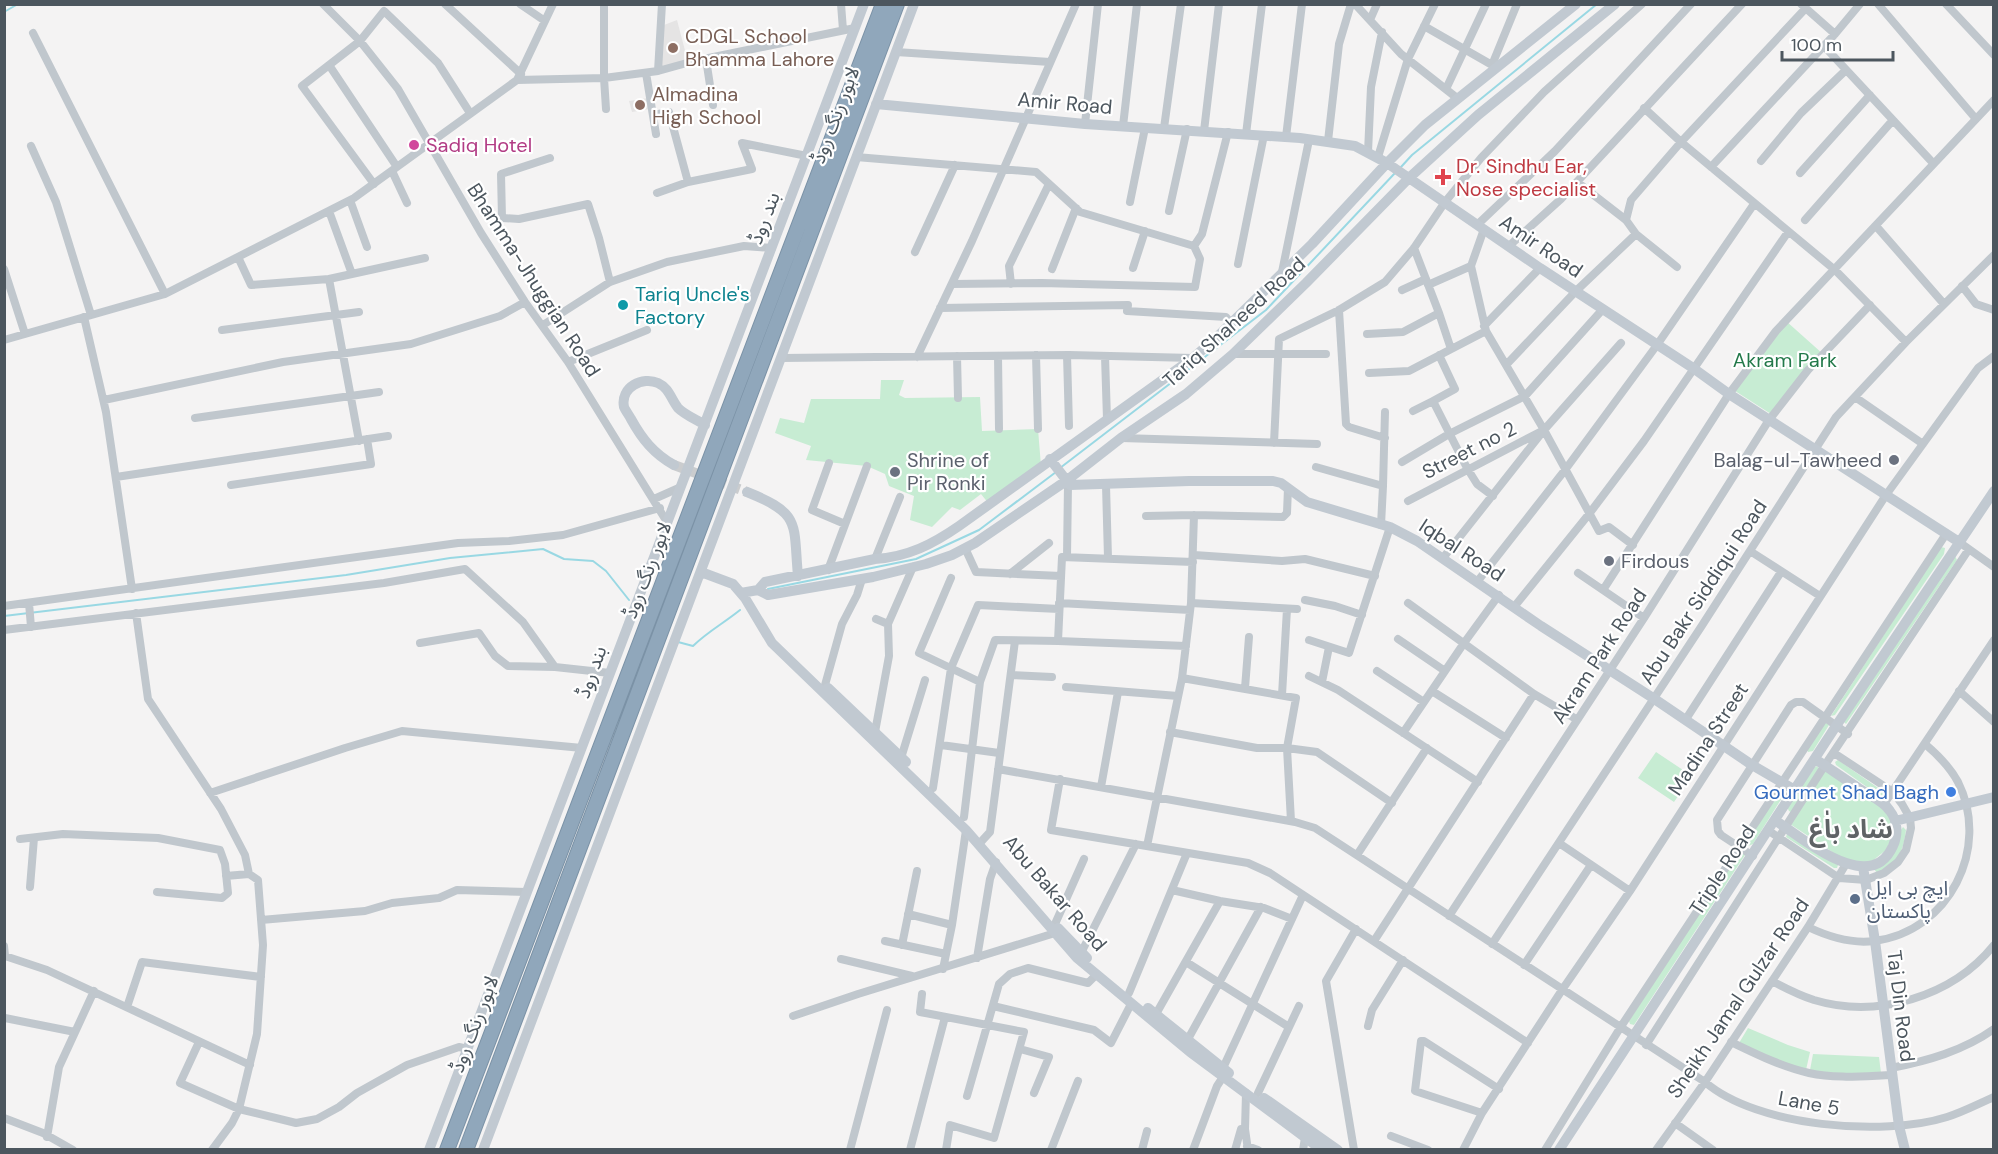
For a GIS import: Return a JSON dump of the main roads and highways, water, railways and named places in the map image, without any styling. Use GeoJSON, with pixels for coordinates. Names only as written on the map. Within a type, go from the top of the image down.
{"type":"FeatureCollection","features":[{"type":"Feature","properties":{"kind":"highway","name":"لاہور رنگ روڈ"},"geometry":{"type":"LineString","coordinates":[[447,1149],[883,4]]}},
{"type":"Feature","properties":{"kind":"highway","name":"لاہور رنگ روڈ"},"geometry":{"type":"LineString","coordinates":[[466,1149],[897,4]]}},
{"type":"Feature","properties":{"kind":"main road","name":"بند روڈ"},"geometry":{"type":"LineString","coordinates":[[429,1149],[864,4]]}},
{"type":"Feature","properties":{"kind":"main road"},"geometry":{"type":"LineString","coordinates":[[485,1149],[914,4]]}},
{"type":"Feature","properties":{"kind":"main road","name":"Tariq Shaheed Road"},"geometry":{"type":"LineString","coordinates":[[758,590],[765,582],[875,559],[891,558],[915,551],[938,540],[1051,460],[1193,358],[1312,244],[1381,159],[1494,66],[1576,4]]}},
{"type":"Feature","properties":{"kind":"main road","name":"Tariq Shaheed Road"},"geometry":{"type":"LineString","coordinates":[[741,593],[758,590],[768,595],[862,579],[952,555],[1066,481],[1121,438],[1186,394],[1233,354],[1306,283],[1407,177],[1478,115],[1615,4]]}},
{"type":"Feature","properties":{"kind":"main road","name":"Amir Road"},"geometry":{"type":"LineString","coordinates":[[876,104],[1085,124],[1204,130],[1349,144],[1381,159],[1729,394],[1959,542]]}},
{"type":"Feature","properties":{"kind":"main road"},"geometry":{"type":"LineString","coordinates":[[674,465],[660,458],[647,444],[624,407],[624,398],[629,388],[639,381],[648,380],[658,383],[668,390],[680,409],[705,425]]}},
{"type":"Feature","properties":{"kind":"main road"},"geometry":{"type":"LineString","coordinates":[[1051,460],[1066,481]]}},
{"type":"Feature","properties":{"kind":"main road","name":"Iqbal Road"},"geometry":{"type":"LineString","coordinates":[[1066,481],[1106,485],[1189,481],[1272,481],[1281,483],[1307,502],[1385,526],[1417,541],[1752,765],[1795,790]]}},
{"type":"Feature","properties":{"kind":"main road","name":"Triple Road"},"geometry":{"type":"LineString","coordinates":[[1559,1149],[1753,856],[1774,835],[1795,790],[1994,491]]}},
{"type":"Feature","properties":{"kind":"main road"},"geometry":{"type":"LineString","coordinates":[[747,492],[771,502],[784,511],[796,536],[798,576]]}},
{"type":"Feature","properties":{"kind":"main road","name":"Abu Bakar Road"},"geometry":{"type":"LineString","coordinates":[[701,572],[733,584],[772,643],[966,830],[982,841],[996,862],[1096,975],[1130,998]]}},
{"type":"Feature","properties":{"kind":"main road","name":"Abu Bakar Road"},"geometry":{"type":"LineString","coordinates":[[768,634],[777,639],[964,817],[1055,929]]}},
{"type":"Feature","properties":{"kind":"main road"},"geometry":{"type":"LineString","coordinates":[[1781,824],[1846,864],[1863,867],[1879,862],[1892,849],[1896,839],[1892,813],[1884,804],[1815,759]]}},
{"type":"Feature","properties":{"kind":"main road"},"geometry":{"type":"LineString","coordinates":[[1895,821],[1994,797]]}},
{"type":"Feature","properties":{"kind":"main road","name":"Taj Din Road"},"geometry":{"type":"LineString","coordinates":[[1863,867],[1899,1126],[1905,1149]]}},
{"type":"Feature","properties":{"kind":"main road","name":"Abu Bakar Road"},"geometry":{"type":"LineString","coordinates":[[1079,956],[1223,1072],[1258,1093],[1338,1149]]}},
{"type":"Feature","properties":{"kind":"main road","name":"Abu Bakar Road"},"geometry":{"type":"LineString","coordinates":[[1143,1008],[1156,1014],[1188,1039],[1246,1093],[1322,1149]]}},
{"type":"Feature","properties":{"kind":"waterway"},"geometry":{"type":"LineString","coordinates":[[4,12],[18,4]]}},
{"type":"Feature","properties":{"kind":"waterway"},"geometry":{"type":"LineString","coordinates":[[1401,167],[1412,155],[1597,4]]}},
{"type":"Feature","properties":{"kind":"waterway"},"geometry":{"type":"LineString","coordinates":[[1060,468],[1266,310],[1395,173]]}},
{"type":"Feature","properties":{"kind":"waterway"},"geometry":{"type":"LineString","coordinates":[[768,589],[916,559],[979,530],[1056,472]]}},
{"type":"Feature","properties":{"kind":"waterway"},"geometry":{"type":"LineString","coordinates":[[4,616],[346,575],[450,558],[543,549],[564,559],[593,561],[606,571],[629,600]]}},
{"type":"Feature","properties":{"kind":"waterway"},"geometry":{"type":"LineString","coordinates":[[678,642],[693,646],[740,610]]}},
{"type":"Feature","properties":{"kind":"tunnel"},"geometry":{"type":"LineString","coordinates":[[674,465],[747,492]]}},
{"type":"Feature","properties":{"kind":"place","name":"CDGL School Bhamma Lahore"},"geometry":{"type":"Point","coordinates":[673,48]}},
{"type":"Feature","properties":{"kind":"place","name":"Almadina High School"},"geometry":{"type":"Point","coordinates":[640,105]}},
{"type":"Feature","properties":{"kind":"place","name":"Sadiq Hotel"},"geometry":{"type":"Point","coordinates":[414,145]}},
{"type":"Feature","properties":{"kind":"place","name":"Dr. Sindhu Ear, Nose specialist"},"geometry":{"type":"Point","coordinates":[1443,177]}},
{"type":"Feature","properties":{"kind":"place","name":"Tariq Uncle's Factory"},"geometry":{"type":"Point","coordinates":[623,305]}},
{"type":"Feature","properties":{"kind":"place","name":"Balag-ul-Tawheed"},"geometry":{"type":"Point","coordinates":[1894,460]}},
{"type":"Feature","properties":{"kind":"place","name":"Shrine of Pir Ronki"},"geometry":{"type":"Point","coordinates":[895,472]}},
{"type":"Feature","properties":{"kind":"place","name":"Firdous"},"geometry":{"type":"Point","coordinates":[1609,561]}},
{"type":"Feature","properties":{"kind":"place","name":"Gourmet Shad Bagh"},"geometry":{"type":"Point","coordinates":[1951,792]}},
{"type":"Feature","properties":{"kind":"place","name":"ایچ بی ایل پاکستان"},"geometry":{"type":"Point","coordinates":[1855,899]}},
{"type":"Feature","properties":{"kind":"district","name":"شاد باٰغ"},"geometry":{"type":"Point","coordinates":[1851,829]}},
{"type":"Feature","properties":{"kind":"park label","name":"Akram Park"},"geometry":{"type":"Point","coordinates":[1785,360]}}]}
